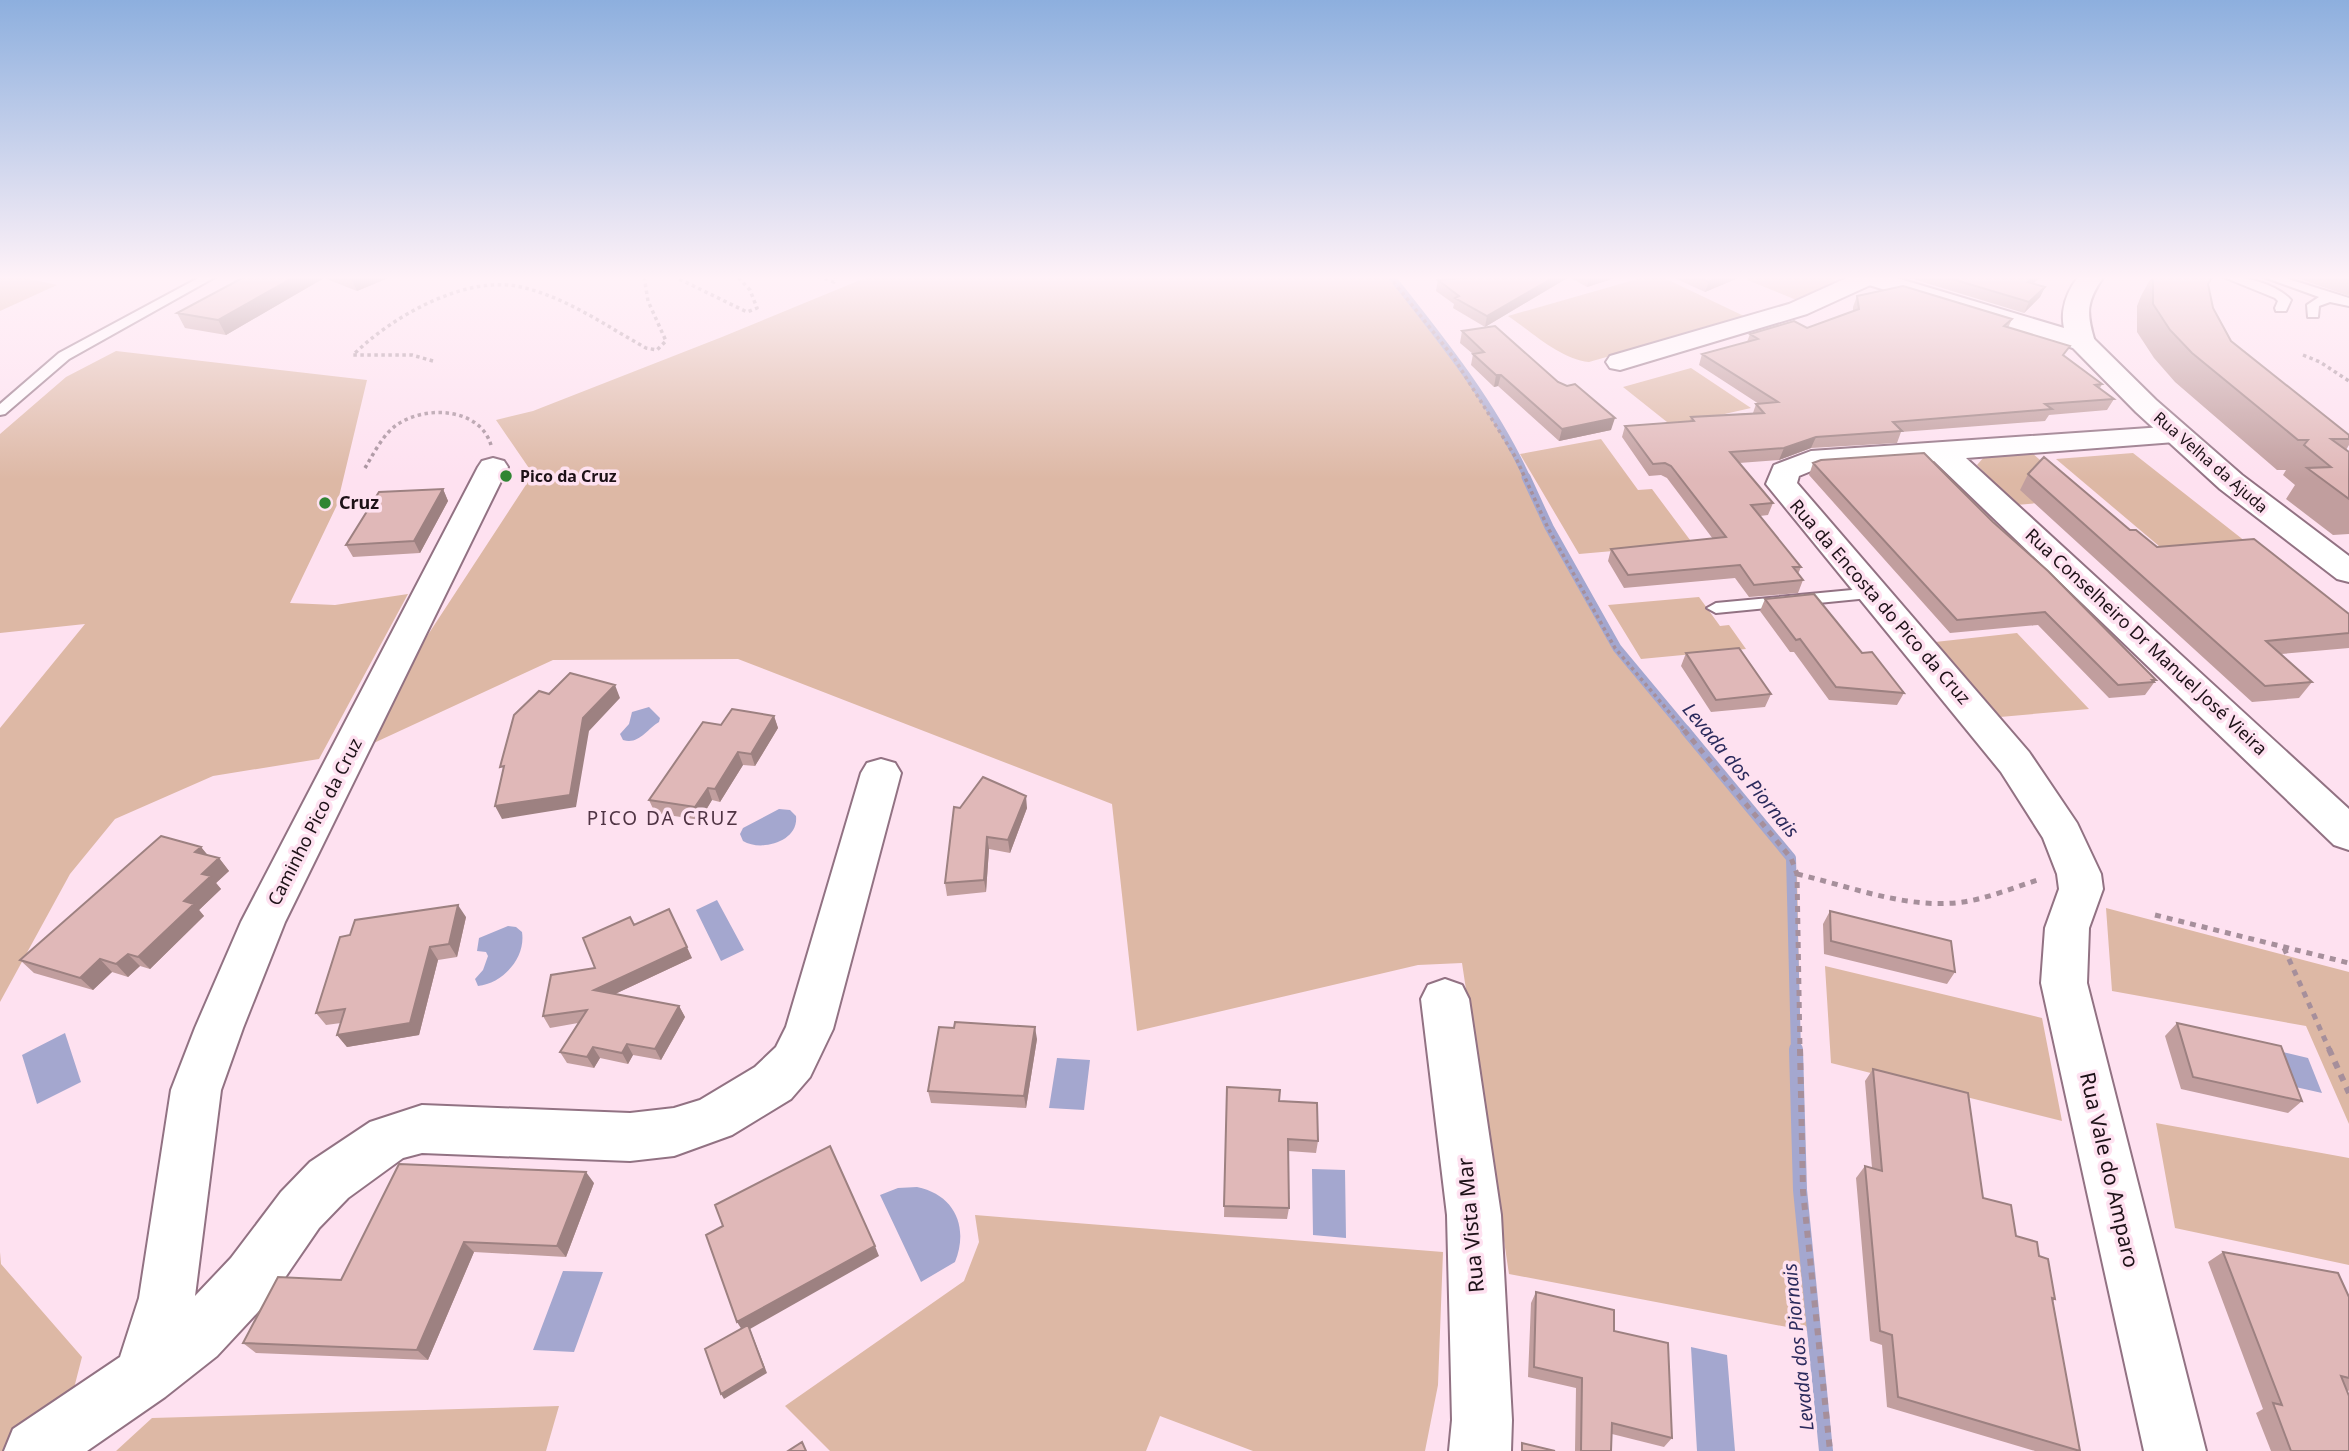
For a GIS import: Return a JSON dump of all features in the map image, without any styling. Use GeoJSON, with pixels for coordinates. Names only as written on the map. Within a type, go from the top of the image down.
{"type":"FeatureCollection","features":[{"type":"Feature","properties":{"kind":"street"},"geometry":{"type":"LineString","coordinates":[[1620,362],[1681,344]]}},
{"type":"Feature","properties":{"kind":"street","name":"Rua Velha da Ajuda"},"geometry":{"type":"LineString","coordinates":[[2084,344],[2178,435],[2240,481],[2349,572]]}},
{"type":"Feature","properties":{"kind":"street","name":"Rua da Encosta do Pico da Cruz"},"geometry":{"type":"LineString","coordinates":[[2065,883],[2073,856],[2062,834],[2015,762],[1786,492],[1781,484],[1784,471],[1811,460],[2178,435]]}},
{"type":"Feature","properties":{"kind":"street","name":"Rua Conselheiro Dr Manuel José Vieira"},"geometry":{"type":"LineString","coordinates":[[1942,452],[2349,834]]}},
{"type":"Feature","properties":{"kind":"street","name":"Caminho Pico da Cruz"},"geometry":{"type":"LineString","coordinates":[[144,1376],[167,1298],[196,1090],[219,1028],[263,922],[493,467]]}},
{"type":"Feature","properties":{"kind":"street"},"geometry":{"type":"LineString","coordinates":[[35,1451],[197,1336],[251,1279],[300,1210],[329,1180],[388,1139],[422,1129],[630,1137],[674,1132],[714,1119],[773,1083],[793,1062],[808,1029],[881,773]]}},
{"type":"Feature","properties":{"kind":"street","name":"Rua Vale do Amparo"},"geometry":{"type":"LineString","coordinates":[[2065,883],[2067,929],[2064,983],[2175,1451]]}},
{"type":"Feature","properties":{"kind":"street","name":"Rua Vista Mar"},"geometry":{"type":"LineString","coordinates":[[1445,999],[1474,1215],[1482,1420],[1480,1451]]}},
{"type":"Feature","properties":{"kind":"lane"},"geometry":{"type":"LineString","coordinates":[[0,411],[64,356],[87,344]]}},
{"type":"Feature","properties":{"kind":"lane"},"geometry":{"type":"LineString","coordinates":[[1716,608],[1872,593]]}},
{"type":"Feature","properties":{"kind":"path"},"geometry":{"type":"LineString","coordinates":[[367,344],[354,355],[412,355],[433,361]]}},
{"type":"Feature","properties":{"kind":"path"},"geometry":{"type":"LineString","coordinates":[[638,344],[657,350],[663,344]]}},
{"type":"Feature","properties":{"kind":"path"},"geometry":{"type":"LineString","coordinates":[[1443,344],[1516,458],[1548,528],[1615,648],[1791,858],[1797,874],[1803,1191],[1830,1451]]}},
{"type":"Feature","properties":{"kind":"path"},"geometry":{"type":"LineString","coordinates":[[2303,355],[2320,362],[2349,381]]}},
{"type":"Feature","properties":{"kind":"path"},"geometry":{"type":"LineString","coordinates":[[365,468],[385,436],[400,423],[441,413],[461,416],[479,423],[490,438],[493,467]]}},
{"type":"Feature","properties":{"kind":"path"},"geometry":{"type":"LineString","coordinates":[[1797,874],[1854,886],[1889,899],[1954,903],[2065,883]]}},
{"type":"Feature","properties":{"kind":"path"},"geometry":{"type":"LineString","coordinates":[[2155,915],[2349,963]]}},
{"type":"Feature","properties":{"kind":"path"},"geometry":{"type":"LineString","coordinates":[[2283,947],[2349,1093]]}},
{"type":"Feature","properties":{"kind":"shaded area"},"geometry":{"type":"Polygon","coordinates":[[[705,344],[1443,344],[1516,458],[1548,528],[1615,648],[1791,858],[1797,874],[1803,1191],[1818,1333],[1509,1274],[1462,963],[1418,965],[1137,1031],[1112,804],[738,659],[553,660],[350,754],[533,474],[496,420],[533,411],[705,344]]]}},
{"type":"Feature","properties":{"kind":"shaded area"},"geometry":{"type":"Polygon","coordinates":[[[1547,344],[1653,344],[1589,362],[1567,356],[1547,344]]]}},
{"type":"Feature","properties":{"kind":"shaded area"},"geometry":{"type":"Polygon","coordinates":[[[116,351],[367,380],[337,505],[290,603],[335,605],[408,594],[319,759],[213,776],[115,819],[70,874],[0,1002],[0,728],[85,624],[0,633],[0,434],[66,377],[116,351]]]}},
{"type":"Feature","properties":{"kind":"shaded area"},"geometry":{"type":"Polygon","coordinates":[[[1691,368],[1751,408],[1672,426],[1623,387],[1691,368]]]}},
{"type":"Feature","properties":{"kind":"shaded area"},"geometry":{"type":"Polygon","coordinates":[[[1601,439],[1638,490],[1652,489],[1693,544],[1579,554],[1520,454],[1601,439]]]}},
{"type":"Feature","properties":{"kind":"shaded area"},"geometry":{"type":"Polygon","coordinates":[[[2032,453],[2085,499],[2016,505],[1977,465],[1984,457],[2032,453]]]}},
{"type":"Feature","properties":{"kind":"shaded area"},"geometry":{"type":"Polygon","coordinates":[[[2133,453],[2255,549],[2172,557],[2056,459],[2133,453]]]}},
{"type":"Feature","properties":{"kind":"shaded area"},"geometry":{"type":"Polygon","coordinates":[[[1699,597],[1720,626],[1729,625],[1746,649],[1641,659],[1608,605],[1699,597]]]}},
{"type":"Feature","properties":{"kind":"shaded area"},"geometry":{"type":"Polygon","coordinates":[[[2017,633],[2089,709],[2000,717],[1935,642],[2017,633]]]}},
{"type":"Feature","properties":{"kind":"shaded area"},"geometry":{"type":"Polygon","coordinates":[[[2106,908],[2349,972],[2349,1124],[2306,1026],[2112,991],[2106,908]]]}},
{"type":"Feature","properties":{"kind":"shaded area"},"geometry":{"type":"Polygon","coordinates":[[[1825,966],[2042,1018],[2062,1121],[1831,1063],[1825,966]]]}},
{"type":"Feature","properties":{"kind":"shaded area"},"geometry":{"type":"Polygon","coordinates":[[[2156,1123],[2349,1158],[2349,1265],[2175,1228],[2156,1123]]]}},
{"type":"Feature","properties":{"kind":"shaded area"},"geometry":{"type":"Polygon","coordinates":[[[975,1215],[1443,1252],[1438,1385],[1425,1451],[1253,1451],[1160,1416],[1146,1451],[830,1451],[785,1406],[964,1281],[979,1242],[975,1215]]]}},
{"type":"Feature","properties":{"kind":"shaded area"},"geometry":{"type":"Polygon","coordinates":[[[0,1252],[1,1264],[82,1357],[73,1392],[5,1451],[0,1451],[0,1252]]]}},
{"type":"Feature","properties":{"kind":"shaded area"},"geometry":{"type":"Polygon","coordinates":[[[559,1406],[546,1451],[116,1451],[152,1418],[559,1406]]]}},
{"type":"Feature","properties":{"kind":"water"},"geometry":{"type":"Polygon","coordinates":[[[649,707],[660,718],[659,722],[634,740],[623,740],[620,734],[629,724],[632,712],[649,707]]]}},
{"type":"Feature","properties":{"kind":"water"},"geometry":{"type":"Polygon","coordinates":[[[779,809],[790,810],[796,816],[792,832],[768,845],[743,841],[740,834],[743,828],[779,809]]]}},
{"type":"Feature","properties":{"kind":"water"},"geometry":{"type":"Polygon","coordinates":[[[717,900],[744,950],[721,961],[696,910],[717,900]]]}},
{"type":"Feature","properties":{"kind":"water"},"geometry":{"type":"Polygon","coordinates":[[[508,926],[516,927],[522,932],[516,960],[511,968],[496,980],[478,986],[475,979],[483,970],[488,956],[486,952],[477,951],[479,938],[508,926]]]}},
{"type":"Feature","properties":{"kind":"water"},"geometry":{"type":"Polygon","coordinates":[[[65,1033],[81,1082],[37,1104],[22,1055],[65,1033]]]}},
{"type":"Feature","properties":{"kind":"water"},"geometry":{"type":"Polygon","coordinates":[[[2278,1051],[2308,1058],[2322,1093],[2291,1086],[2278,1051]]]}},
{"type":"Feature","properties":{"kind":"water"},"geometry":{"type":"Polygon","coordinates":[[[1057,1058],[1090,1060],[1084,1110],[1049,1108],[1057,1058]]]}},
{"type":"Feature","properties":{"kind":"water"},"geometry":{"type":"Polygon","coordinates":[[[1312,1169],[1345,1170],[1346,1238],[1313,1235],[1312,1169]]]}},
{"type":"Feature","properties":{"kind":"water"},"geometry":{"type":"Polygon","coordinates":[[[917,1187],[941,1197],[949,1205],[959,1225],[960,1237],[955,1262],[921,1282],[880,1195],[898,1188],[917,1187]]]}},
{"type":"Feature","properties":{"kind":"water"},"geometry":{"type":"Polygon","coordinates":[[[563,1271],[603,1272],[574,1352],[533,1350],[563,1271]]]}},
{"type":"Feature","properties":{"kind":"water"},"geometry":{"type":"Polygon","coordinates":[[[1691,1347],[1727,1355],[1735,1451],[1697,1451],[1691,1347]]]}},
{"type":"Feature","properties":{"kind":"building"},"geometry":{"type":"Polygon","coordinates":[[[1475,344],[1515,344],[1558,382],[1567,386],[1575,384],[1615,418],[1562,429],[1473,354],[1484,352],[1475,344]]]}},
{"type":"Feature","properties":{"kind":"building"},"geometry":{"type":"Polygon","coordinates":[[[1740,344],[2062,344],[2070,346],[2063,355],[2102,384],[2095,385],[2114,399],[2045,404],[2052,409],[1893,422],[1902,431],[1816,437],[1784,448],[1730,452],[1773,503],[1751,505],[1801,567],[1793,567],[1803,580],[1754,585],[1740,565],[1628,575],[1611,549],[1726,537],[1671,466],[1665,463],[1653,464],[1625,426],[1694,421],[1691,417],[1764,413],[1756,404],[1778,402],[1702,354],[1740,344]]]}},
{"type":"Feature","properties":{"kind":"building"},"geometry":{"type":"Polygon","coordinates":[[[2183,344],[2234,344],[2349,435],[2349,439],[2331,439],[2349,452],[2349,499],[2307,468],[2331,467],[2304,445],[2308,440],[2298,440],[2183,344]]]}},
{"type":"Feature","properties":{"kind":"building"},"geometry":{"type":"Polygon","coordinates":[[[1924,453],[1993,522],[2048,571],[2156,680],[2118,685],[2045,612],[1957,620],[1813,463],[1821,460],[1924,453]]]}},
{"type":"Feature","properties":{"kind":"building"},"geometry":{"type":"Polygon","coordinates":[[[2044,457],[2130,530],[2136,530],[2157,547],[2254,539],[2349,614],[2349,633],[2266,641],[2312,682],[2265,686],[2028,474],[2044,457]]]}},
{"type":"Feature","properties":{"kind":"building"},"geometry":{"type":"Polygon","coordinates":[[[443,489],[414,541],[346,545],[379,492],[443,489]]]}},
{"type":"Feature","properties":{"kind":"building"},"geometry":{"type":"Polygon","coordinates":[[[1814,594],[1862,653],[1872,652],[1904,693],[1836,687],[1800,639],[1796,640],[1765,599],[1814,594]]]}},
{"type":"Feature","properties":{"kind":"building"},"geometry":{"type":"Polygon","coordinates":[[[1739,648],[1771,694],[1716,700],[1686,653],[1739,648]]]}},
{"type":"Feature","properties":{"kind":"building"},"geometry":{"type":"Polygon","coordinates":[[[570,673],[615,685],[583,718],[570,795],[495,806],[504,766],[500,767],[514,715],[539,691],[549,694],[570,673]]]}},
{"type":"Feature","properties":{"kind":"building"},"geometry":{"type":"Polygon","coordinates":[[[732,709],[774,716],[751,754],[738,752],[715,789],[708,788],[695,807],[649,800],[703,722],[721,725],[732,709]]]}},
{"type":"Feature","properties":{"kind":"building"},"geometry":{"type":"Polygon","coordinates":[[[983,777],[1026,796],[1008,840],[987,837],[984,880],[945,883],[954,807],[960,808],[983,777]]]}},
{"type":"Feature","properties":{"kind":"building"},"geometry":{"type":"Polygon","coordinates":[[[161,836],[201,847],[195,852],[219,858],[202,874],[211,876],[184,901],[194,904],[138,957],[128,954],[116,964],[100,959],[80,978],[20,960],[161,836]]]}},
{"type":"Feature","properties":{"kind":"building"},"geometry":{"type":"Polygon","coordinates":[[[458,905],[449,944],[430,947],[410,1023],[337,1035],[345,1009],[316,1013],[340,937],[350,935],[355,920],[458,905]]]}},
{"type":"Feature","properties":{"kind":"building"},"geometry":{"type":"Polygon","coordinates":[[[669,909],[687,947],[594,990],[679,1006],[655,1049],[627,1044],[622,1053],[593,1047],[587,1057],[560,1052],[587,1010],[543,1016],[551,975],[595,968],[583,938],[630,917],[634,925],[669,909]]]}},
{"type":"Feature","properties":{"kind":"building"},"geometry":{"type":"Polygon","coordinates":[[[1830,911],[1951,941],[1955,972],[1831,941],[1830,911]]]}},
{"type":"Feature","properties":{"kind":"building"},"geometry":{"type":"Polygon","coordinates":[[[955,1022],[1035,1027],[1024,1096],[928,1091],[939,1027],[954,1028],[955,1022]]]}},
{"type":"Feature","properties":{"kind":"building"},"geometry":{"type":"Polygon","coordinates":[[[2177,1023],[2281,1046],[2302,1101],[2193,1077],[2177,1023]]]}},
{"type":"Feature","properties":{"kind":"building"},"geometry":{"type":"Polygon","coordinates":[[[1873,1069],[1968,1093],[1983,1198],[2011,1205],[2016,1236],[2037,1242],[2039,1256],[2048,1259],[2055,1299],[2052,1298],[2080,1451],[1898,1397],[1892,1335],[1880,1331],[1865,1166],[1882,1171],[1873,1069]]]}},
{"type":"Feature","properties":{"kind":"building"},"geometry":{"type":"Polygon","coordinates":[[[1227,1087],[1280,1090],[1279,1101],[1317,1103],[1318,1141],[1288,1139],[1289,1208],[1224,1206],[1227,1087]]]}},
{"type":"Feature","properties":{"kind":"building"},"geometry":{"type":"Polygon","coordinates":[[[830,1146],[875,1246],[737,1322],[706,1235],[723,1226],[715,1205],[830,1146]]]}},
{"type":"Feature","properties":{"kind":"building"},"geometry":{"type":"Polygon","coordinates":[[[399,1164],[586,1172],[557,1246],[464,1242],[417,1350],[243,1343],[278,1277],[341,1280],[399,1164]]]}},
{"type":"Feature","properties":{"kind":"building"},"geometry":{"type":"Polygon","coordinates":[[[2223,1252],[2338,1273],[2349,1297],[2349,1378],[2341,1376],[2349,1396],[2349,1451],[2291,1451],[2273,1403],[2282,1405],[2223,1252]]]}},
{"type":"Feature","properties":{"kind":"building"},"geometry":{"type":"Polygon","coordinates":[[[1536,1292],[1614,1310],[1614,1331],[1668,1343],[1672,1438],[1612,1423],[1611,1451],[1581,1451],[1582,1378],[1534,1367],[1536,1292]]]}},
{"type":"Feature","properties":{"kind":"building"},"geometry":{"type":"Polygon","coordinates":[[[748,1325],[764,1368],[721,1394],[705,1349],[748,1325]]]}},
{"type":"Feature","properties":{"kind":"building"},"geometry":{"type":"Polygon","coordinates":[[[802,1442],[806,1451],[788,1451],[802,1442]]]}},
{"type":"Feature","properties":{"kind":"building"},"geometry":{"type":"Polygon","coordinates":[[[1522,1443],[1555,1451],[1522,1451],[1522,1443]]]}},
{"type":"Feature","properties":{"kind":"waterway","name":"Levada dos Piornais"},"geometry":{"type":"LineString","coordinates":[[1444,344],[1499,424],[1527,478]]}},
{"type":"Feature","properties":{"kind":"waterway","name":"Levada dos Piornais"},"geometry":{"type":"LineString","coordinates":[[1526,477],[1549,527],[1617,648],[1687,732]]}},
{"type":"Feature","properties":{"kind":"waterway","name":"Levada dos Piornais"},"geometry":{"type":"LineString","coordinates":[[1685,730],[1791,858],[1796,1051]]}},
{"type":"Feature","properties":{"kind":"waterway","name":"Levada dos Piornais"},"geometry":{"type":"LineString","coordinates":[[1796,1049],[1800,1190],[1826,1451]]}},
{"type":"Feature","properties":{"kind":"place","name":"Pico da Cruz"},"geometry":{"type":"Point","coordinates":[506,476]}},
{"type":"Feature","properties":{"kind":"place","name":"Cruz"},"geometry":{"type":"Point","coordinates":[325,503]}},
{"type":"Feature","properties":{"kind":"district","name":"PICO DA CRUZ"},"geometry":{"type":"Point","coordinates":[663,818]}}]}
